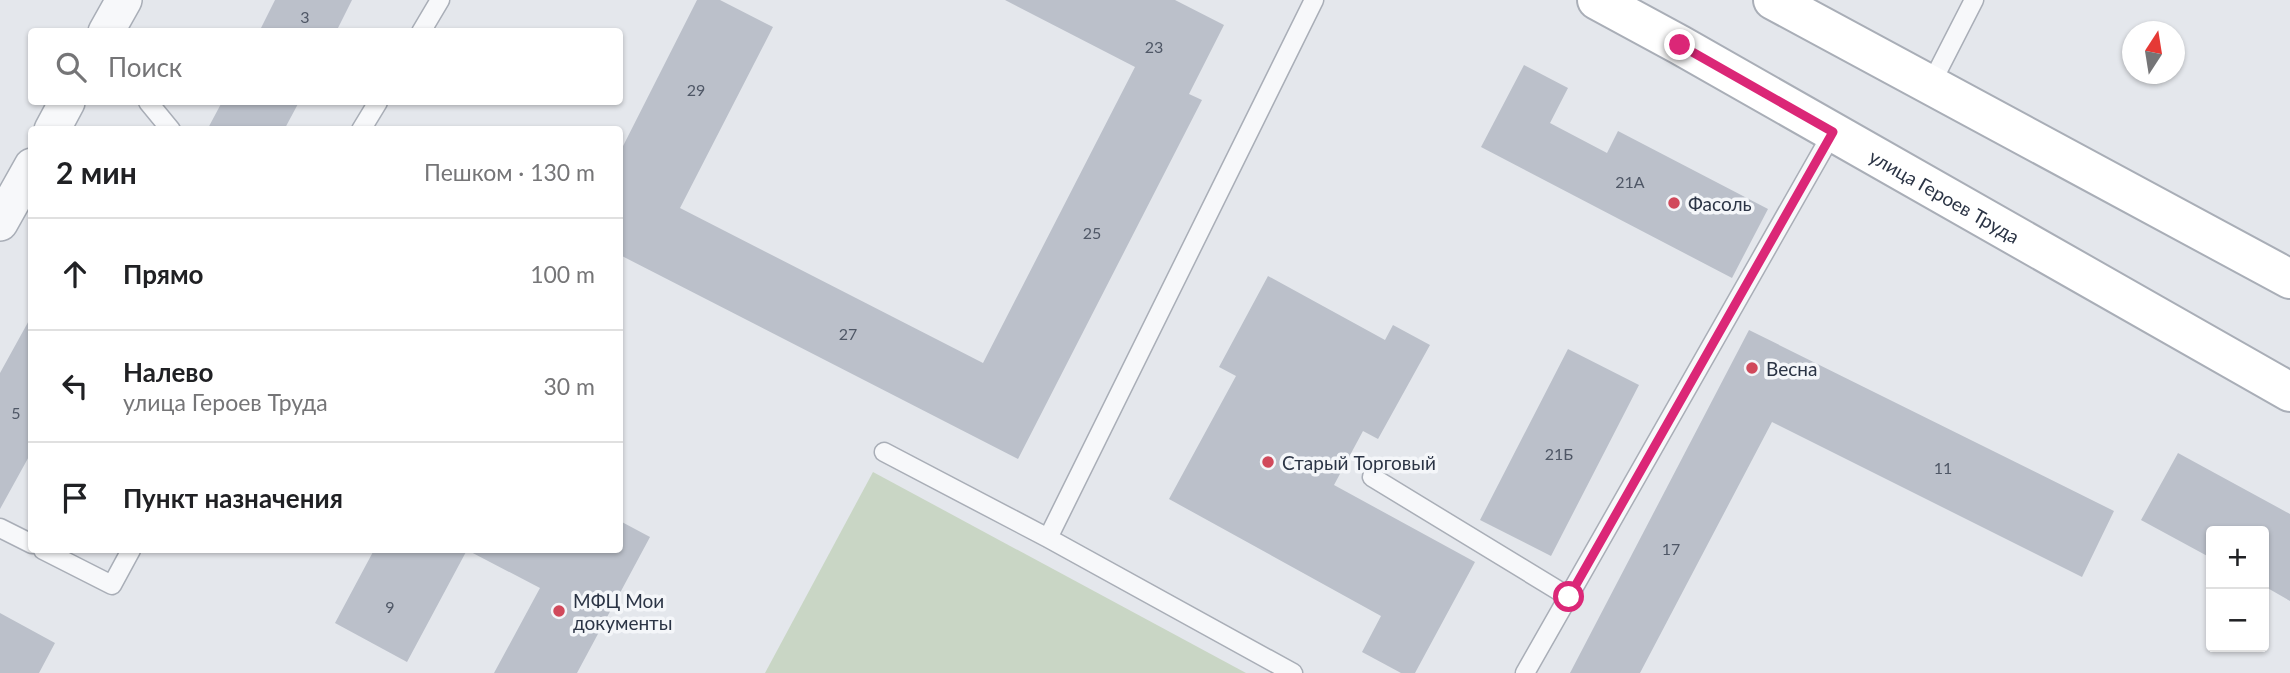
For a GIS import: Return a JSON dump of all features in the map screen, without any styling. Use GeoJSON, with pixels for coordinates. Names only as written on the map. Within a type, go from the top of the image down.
{"type":"FeatureCollection","features":[{"type":"Feature","properties":{"kind":"main road","name":"улица Героев Труда"},"geometry":{"type":"LineString","coordinates":[[1597,0],[2290,392]]}},
{"type":"Feature","properties":{"kind":"main road"},"geometry":{"type":"LineString","coordinates":[[1773,0],[2290,279]]}},
{"type":"Feature","properties":{"kind":"street"},"geometry":{"type":"LineString","coordinates":[[108,28],[124,0]]}},
{"type":"Feature","properties":{"kind":"street"},"geometry":{"type":"LineString","coordinates":[[54,126],[65,105]]}},
{"type":"Feature","properties":{"kind":"street"},"geometry":{"type":"LineString","coordinates":[[0,223],[28,173]]}},
{"type":"Feature","properties":{"kind":"lane"},"geometry":{"type":"LineString","coordinates":[[423,28],[440,0]]}},
{"type":"Feature","properties":{"kind":"lane"},"geometry":{"type":"LineString","coordinates":[[1048,538],[1314,0]]}},
{"type":"Feature","properties":{"kind":"lane"},"geometry":{"type":"LineString","coordinates":[[1931,84],[1974,0]]}},
{"type":"Feature","properties":{"kind":"lane"},"geometry":{"type":"LineString","coordinates":[[150,105],[167,126]]}},
{"type":"Feature","properties":{"kind":"lane"},"geometry":{"type":"LineString","coordinates":[[363,126],[376,105]]}},
{"type":"Feature","properties":{"kind":"lane"},"geometry":{"type":"LineString","coordinates":[[1525,673],[1833,132]]}},
{"type":"Feature","properties":{"kind":"lane"},"geometry":{"type":"LineString","coordinates":[[884,452],[1048,538],[1293,673]]}},
{"type":"Feature","properties":{"kind":"lane"},"geometry":{"type":"LineString","coordinates":[[1372,477],[1569,597]]}},
{"type":"Feature","properties":{"kind":"lane"},"geometry":{"type":"LineString","coordinates":[[0,528],[28,542]]}},
{"type":"Feature","properties":{"kind":"lane"},"geometry":{"type":"LineString","coordinates":[[49,553],[112,585],[129,553]]}},
{"type":"Feature","properties":{"kind":"green space"},"geometry":{"type":"Polygon","coordinates":[[[873,472],[1246,673],[765,673],[873,472]]]}},
{"type":"Feature","properties":{"kind":"building"},"geometry":{"type":"Polygon","coordinates":[[[275,0],[352,0],[338,28],[261,28],[275,0]]]}},
{"type":"Feature","properties":{"kind":"building"},"geometry":{"type":"Polygon","coordinates":[[[697,0],[720,0],[773,27],[680,208],[983,363],[1135,67],[1005,0],[1175,0],[1224,25],[1189,94],[1202,100],[1018,459],[623,257],[623,146],[697,0]]]}},
{"type":"Feature","properties":{"kind":"building"},"geometry":{"type":"Polygon","coordinates":[[[1524,65],[1568,88],[1550,123],[1607,153],[1618,131],[1768,209],[1732,278],[1481,147],[1524,65]]]}},
{"type":"Feature","properties":{"kind":"building"},"geometry":{"type":"Polygon","coordinates":[[[220,105],[297,105],[286,126],[209,126],[220,105]]]}},
{"type":"Feature","properties":{"kind":"building","name":"Старый Торговый"},"geometry":{"type":"Polygon","coordinates":[[[1268,276],[1385,340],[1393,325],[1430,345],[1378,439],[1363,431],[1334,485],[1475,562],[1415,673],[1401,673],[1362,652],[1381,616],[1169,499],[1236,376],[1219,367],[1268,276]]]}},
{"type":"Feature","properties":{"kind":"building"},"geometry":{"type":"Polygon","coordinates":[[[28,322],[28,458],[0,509],[0,373],[28,322]]]}},
{"type":"Feature","properties":{"kind":"building"},"geometry":{"type":"Polygon","coordinates":[[[1749,330],[2114,511],[2082,577],[1772,422],[1640,673],[1570,673],[1749,330]]]}},
{"type":"Feature","properties":{"kind":"building"},"geometry":{"type":"Polygon","coordinates":[[[1568,349],[1639,385],[1551,556],[1480,520],[1568,349]]]}},
{"type":"Feature","properties":{"kind":"building"},"geometry":{"type":"Polygon","coordinates":[[[2178,453],[2290,514],[2290,601],[2269,589],[2269,526],[2206,526],[2206,555],[2141,520],[2178,453]]]}},
{"type":"Feature","properties":{"kind":"building"},"geometry":{"type":"Polygon","coordinates":[[[623,523],[650,537],[577,673],[494,673],[540,588],[473,553],[623,553],[623,523]]]}},
{"type":"Feature","properties":{"kind":"building"},"geometry":{"type":"Polygon","coordinates":[[[372,553],[465,553],[407,662],[335,623],[372,553]]]}},
{"type":"Feature","properties":{"kind":"building"},"geometry":{"type":"Polygon","coordinates":[[[0,613],[55,643],[39,673],[0,673],[0,613]]]}},
{"type":"Feature","properties":{"kind":"place","name":"Фасоль"},"geometry":{"type":"Point","coordinates":[1674,203]}},
{"type":"Feature","properties":{"kind":"place","name":"Весна"},"geometry":{"type":"Point","coordinates":[1752,368]}},
{"type":"Feature","properties":{"kind":"place","name":"Старый Торговый"},"geometry":{"type":"Point","coordinates":[1268,462]}},
{"type":"Feature","properties":{"kind":"place","name":"МФЦ Мои документы"},"geometry":{"type":"Point","coordinates":[559,611]}},
{"type":"Feature","properties":{"kind":"route"},"geometry":{"type":"LineString","coordinates":[[1569,597],[1833,132],[1680,45]]}}]}
